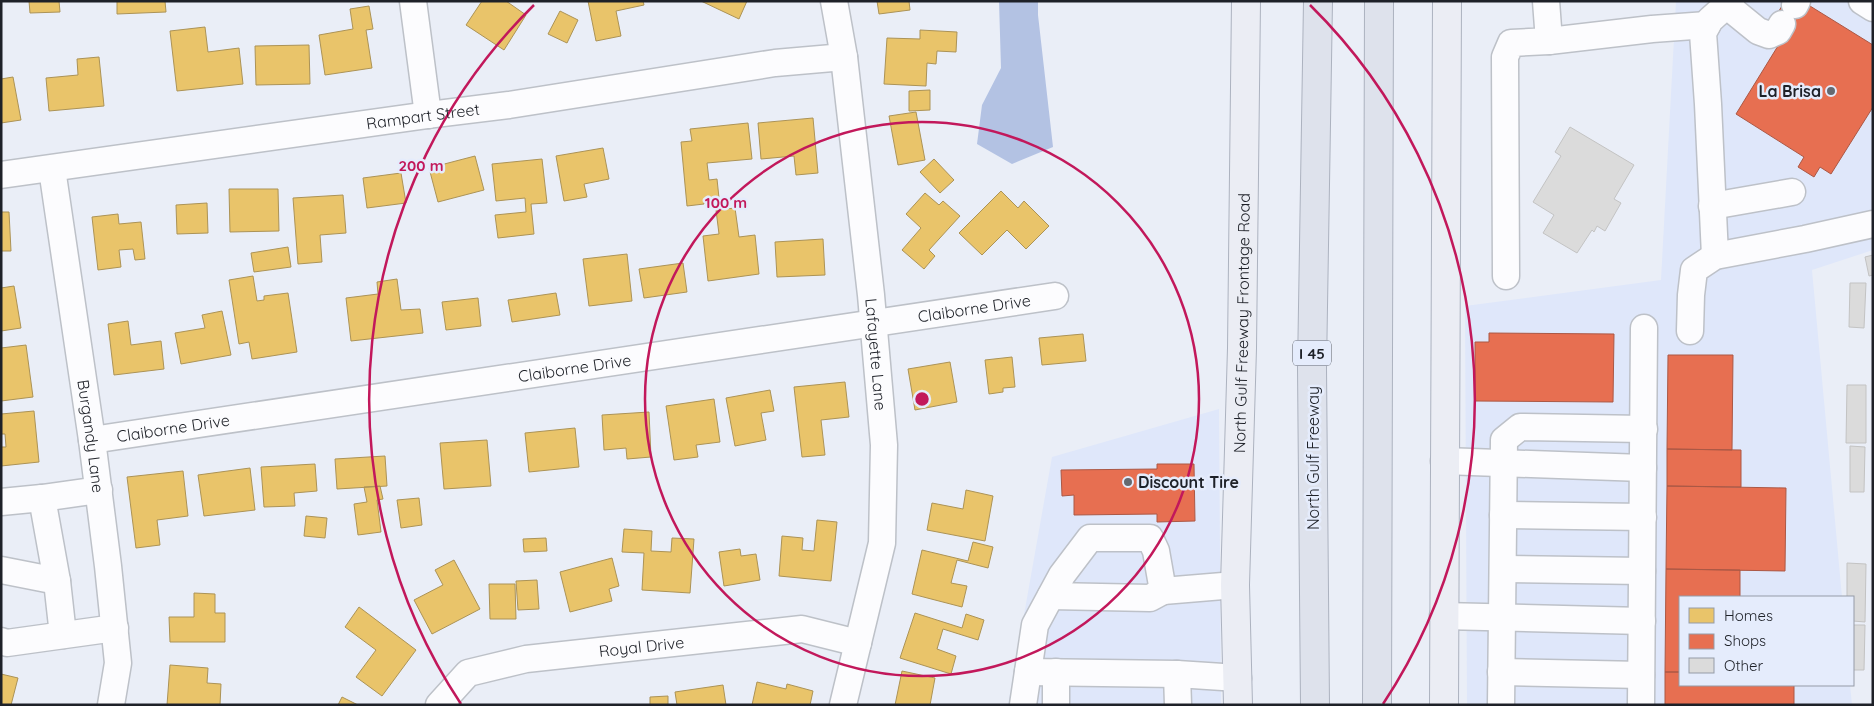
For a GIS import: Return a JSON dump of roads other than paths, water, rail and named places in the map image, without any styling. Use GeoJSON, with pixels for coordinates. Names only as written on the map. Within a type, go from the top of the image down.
{"type":"FeatureCollection","features":[{"type":"Feature","properties":{"kind":"highway","name":"North Gulf Freeway"},"geometry":{"type":"LineString","coordinates":[[1314,705],[1312,368],[1318,1]]}},
{"type":"Feature","properties":{"kind":"highway"},"geometry":{"type":"LineString","coordinates":[[1377,705],[1380,1]]}},
{"type":"Feature","properties":{"kind":"main road","name":"North Gulf Freeway Frontage Road"},"geometry":{"type":"LineString","coordinates":[[1238,705],[1235,585],[1242,338],[1246,1]]}},
{"type":"Feature","properties":{"kind":"main road"},"geometry":{"type":"LineString","coordinates":[[1444,705],[1447,1]]}},
{"type":"Feature","properties":{"kind":"street"},"geometry":{"type":"LineString","coordinates":[[413,1],[428,115]]}},
{"type":"Feature","properties":{"kind":"street","name":"Lafayette Lane"},"geometry":{"type":"LineString","coordinates":[[834,1],[844,57],[871,295],[884,445],[882,543],[844,705]]}},
{"type":"Feature","properties":{"kind":"street"},"geometry":{"type":"LineString","coordinates":[[1546,1],[1550,41]]}},
{"type":"Feature","properties":{"kind":"street"},"geometry":{"type":"LineString","coordinates":[[1862,1],[1873,8]]}},
{"type":"Feature","properties":{"kind":"street"},"geometry":{"type":"LineString","coordinates":[[1715,256],[1703,33],[1710,20],[1729,3],[1758,31],[1769,35],[1778,31],[1792,10]]}},
{"type":"Feature","properties":{"kind":"street"},"geometry":{"type":"LineString","coordinates":[[1506,276],[1505,57],[1511,44],[1707,24]]}},
{"type":"Feature","properties":{"kind":"street","name":"Rampart Street"},"geometry":{"type":"LineString","coordinates":[[1,175],[509,105],[775,63],[844,57]]}},
{"type":"Feature","properties":{"kind":"street","name":"Burgandy Lane"},"geometry":{"type":"LineString","coordinates":[[52,169],[99,490],[118,662],[111,705]]}},
{"type":"Feature","properties":{"kind":"street"},"geometry":{"type":"LineString","coordinates":[[1712,206],[1792,192]]}},
{"type":"Feature","properties":{"kind":"street"},"geometry":{"type":"LineString","coordinates":[[1690,331],[1694,270],[1715,256],[1873,224]]}},
{"type":"Feature","properties":{"kind":"street","name":"Claiborne Drive"},"geometry":{"type":"LineString","coordinates":[[92,440],[1055,296]]}},
{"type":"Feature","properties":{"kind":"street"},"geometry":{"type":"LineString","coordinates":[[1641,705],[1644,328]]}},
{"type":"Feature","properties":{"kind":"street"},"geometry":{"type":"LineString","coordinates":[[1500,705],[1504,440],[1520,427],[1644,429]]}},
{"type":"Feature","properties":{"kind":"street"},"geometry":{"type":"LineString","coordinates":[[1444,461],[1643,468]]}},
{"type":"Feature","properties":{"kind":"street"},"geometry":{"type":"LineString","coordinates":[[1,502],[99,490]]}},
{"type":"Feature","properties":{"kind":"street"},"geometry":{"type":"LineString","coordinates":[[42,498],[57,581],[63,635]]}},
{"type":"Feature","properties":{"kind":"street"},"geometry":{"type":"LineString","coordinates":[[1503,515],[1643,517]]}},
{"type":"Feature","properties":{"kind":"street"},"geometry":{"type":"LineString","coordinates":[[1024,705],[1034,625],[1062,575],[1090,538],[1150,538],[1156,551],[1163,591]]}},
{"type":"Feature","properties":{"kind":"street"},"geometry":{"type":"LineString","coordinates":[[1502,569],[1642,571]]}},
{"type":"Feature","properties":{"kind":"street"},"geometry":{"type":"LineString","coordinates":[[1,570],[57,581]]}},
{"type":"Feature","properties":{"kind":"street"},"geometry":{"type":"LineString","coordinates":[[1051,596],[1150,598],[1163,591],[1235,585]]}},
{"type":"Feature","properties":{"kind":"street"},"geometry":{"type":"LineString","coordinates":[[1443,616],[1642,621]]}},
{"type":"Feature","properties":{"kind":"street"},"geometry":{"type":"LineString","coordinates":[[1,641],[7,643],[114,628]]}},
{"type":"Feature","properties":{"kind":"street","name":"Royal Drive"},"geometry":{"type":"LineString","coordinates":[[439,705],[468,673],[526,660],[802,629],[858,643]]}},
{"type":"Feature","properties":{"kind":"street"},"geometry":{"type":"LineString","coordinates":[[1028,672],[1177,674],[1238,678]]}},
{"type":"Feature","properties":{"kind":"street"},"geometry":{"type":"LineString","coordinates":[[1056,672],[1056,705]]}},
{"type":"Feature","properties":{"kind":"street"},"geometry":{"type":"LineString","coordinates":[[1501,672],[1641,675]]}},
{"type":"Feature","properties":{"kind":"street"},"geometry":{"type":"LineString","coordinates":[[1177,674],[1178,705]]}},
{"type":"Feature","properties":{"kind":"water"},"geometry":{"type":"Polygon","coordinates":[[[999,1],[1038,1],[1053,147],[1012,164],[977,144],[982,105],[1001,68],[999,1]]]}},
{"type":"Feature","properties":{"kind":"place","name":"La Brisa"},"geometry":{"type":"Point","coordinates":[1831,91]}},
{"type":"Feature","properties":{"kind":"place","name":"Discount Tire"},"geometry":{"type":"Point","coordinates":[1128,482]}}]}
